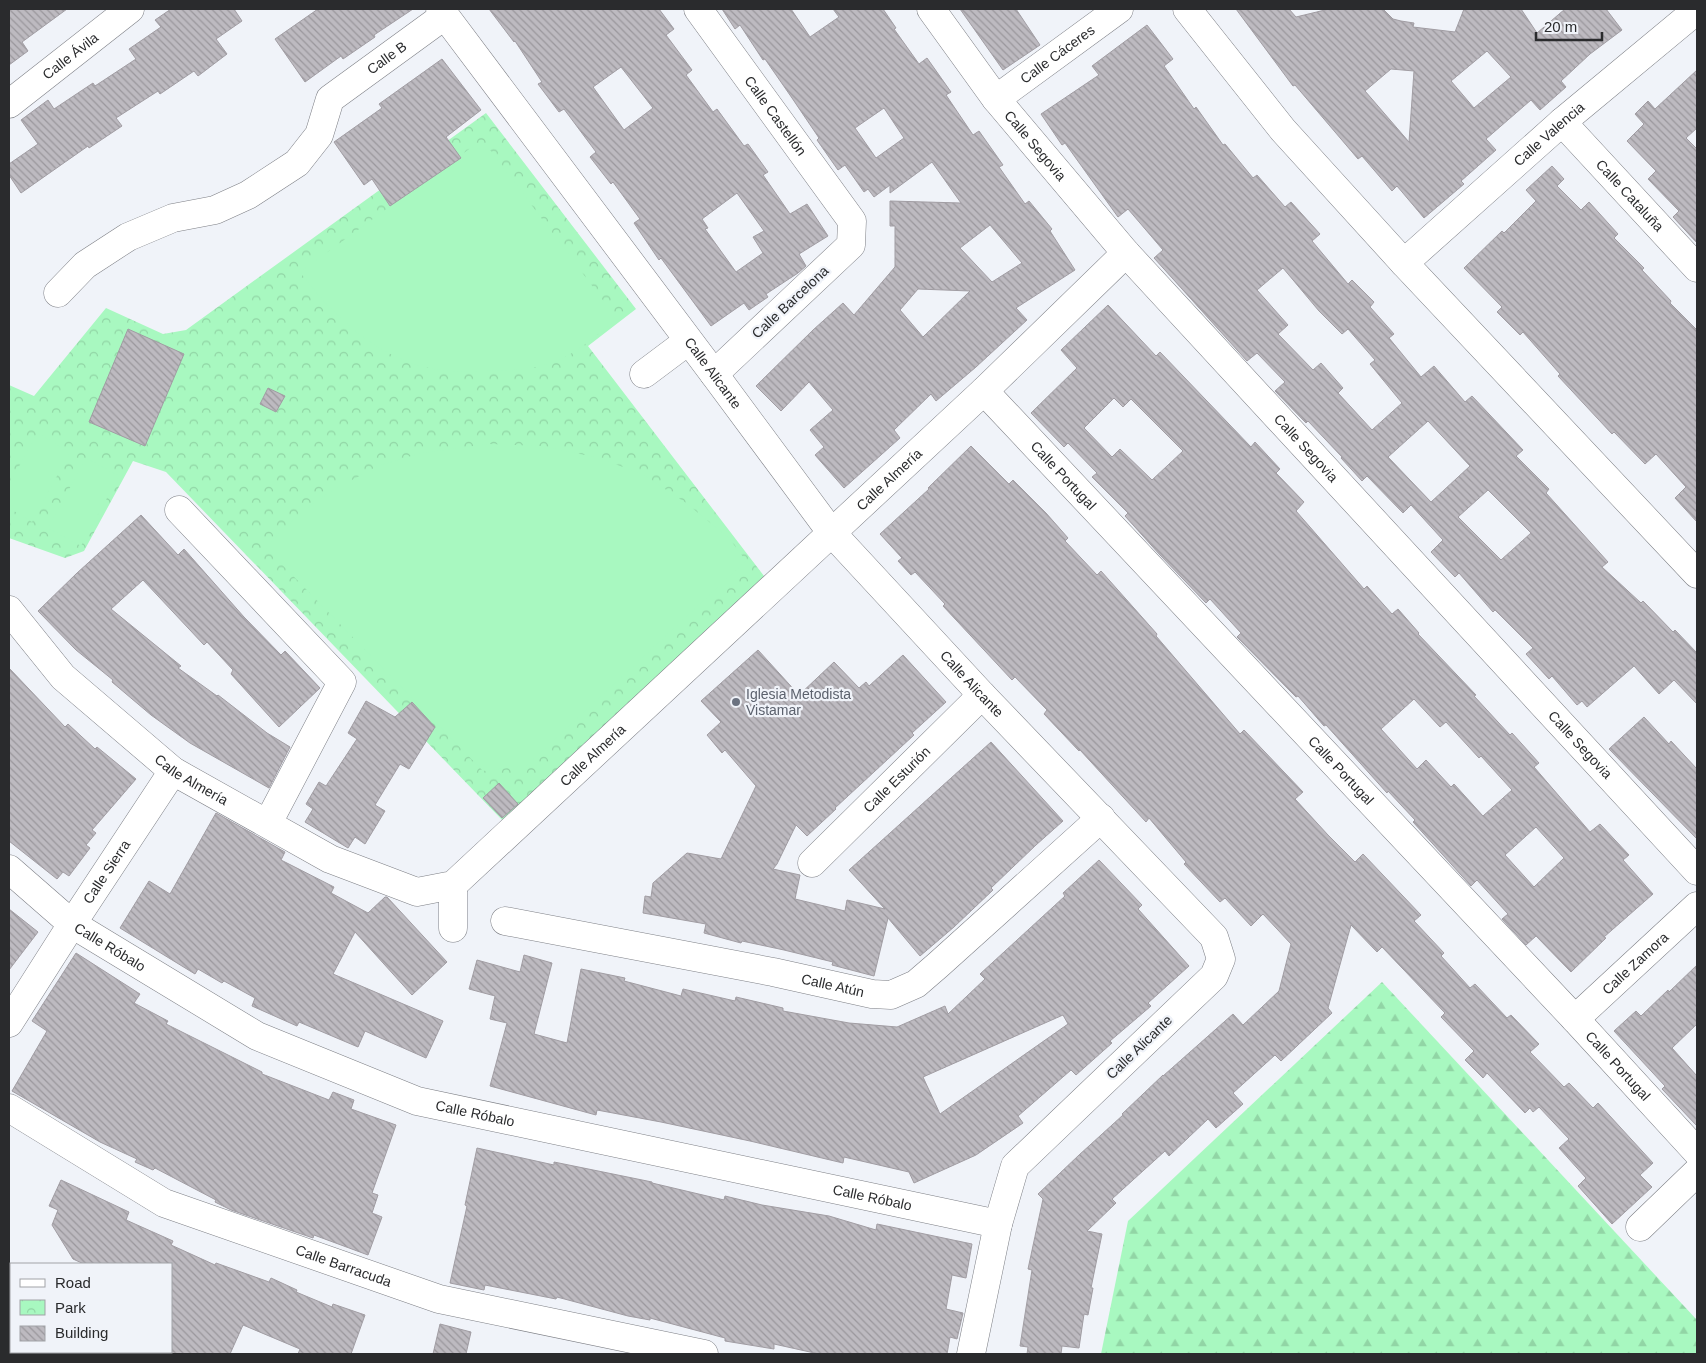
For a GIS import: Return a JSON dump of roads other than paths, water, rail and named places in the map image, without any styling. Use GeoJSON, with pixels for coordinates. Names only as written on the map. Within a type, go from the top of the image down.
{"type":"FeatureCollection","features":[{"type":"Feature","properties":{"kind":"street","name":"Calle Ávila"},"geometry":{"type":"LineString","coordinates":[[9,104],[130,9]]}},
{"type":"Feature","properties":{"kind":"street","name":"Calle Castellón"},"geometry":{"type":"LineString","coordinates":[[698,9],[852,221],[852,224]]}},
{"type":"Feature","properties":{"kind":"street","name":"Calle Segovia"},"geometry":{"type":"LineString","coordinates":[[931,9],[996,99],[1126,253],[1697,871]]}},
{"type":"Feature","properties":{"kind":"street","name":"Calle Cáceres"},"geometry":{"type":"LineString","coordinates":[[996,99],[1119,9]]}},
{"type":"Feature","properties":{"kind":"street"},"geometry":{"type":"LineString","coordinates":[[1186,9],[1283,130],[1404,263],[1697,574]]}},
{"type":"Feature","properties":{"kind":"street","name":"Calle Valencia"},"geometry":{"type":"LineString","coordinates":[[1404,263],[1562,122],[1697,10]]}},
{"type":"Feature","properties":{"kind":"street","name":"Calle B"},"geometry":{"type":"LineString","coordinates":[[58,293],[85,265],[128,237],[173,218],[215,210],[248,195],[297,163],[319,135],[330,99],[442,12]]}},
{"type":"Feature","properties":{"kind":"street","name":"Calle Alicante"},"geometry":{"type":"LineString","coordinates":[[442,12],[831,532],[982,695],[1214,937],[1221,959],[1214,976],[1015,1166],[998,1224],[971,1354]]}},
{"type":"Feature","properties":{"kind":"street","name":"Calle Cataluña"},"geometry":{"type":"LineString","coordinates":[[1562,122],[1697,268]]}},
{"type":"Feature","properties":{"kind":"street","name":"Calle Barcelona"},"geometry":{"type":"LineString","coordinates":[[714,374],[851,245],[852,224]]}},
{"type":"Feature","properties":{"kind":"street","name":"Calle Almería"},"geometry":{"type":"LineString","coordinates":[[9,610],[63,677],[173,771],[330,859],[417,892],[453,885],[984,391],[1126,253]]}},
{"type":"Feature","properties":{"kind":"street"},"geometry":{"type":"LineString","coordinates":[[644,374],[688,341]]}},
{"type":"Feature","properties":{"kind":"street","name":"Calle Portugal"},"geometry":{"type":"LineString","coordinates":[[984,391],[1575,1019],[1697,1152]]}},
{"type":"Feature","properties":{"kind":"street"},"geometry":{"type":"LineString","coordinates":[[179,510],[342,682],[268,823]]}},
{"type":"Feature","properties":{"kind":"street","name":"Calle Esturión"},"geometry":{"type":"LineString","coordinates":[[812,863],[982,695]]}},
{"type":"Feature","properties":{"kind":"street","name":"Calle Sierra"},"geometry":{"type":"LineString","coordinates":[[9,1023],[173,771]]}},
{"type":"Feature","properties":{"kind":"street","name":"Calle Atún"},"geometry":{"type":"LineString","coordinates":[[505,921],[773,972],[872,994],[891,995],[916,984],[1101,818]]}},
{"type":"Feature","properties":{"kind":"street","name":"Calle Róbalo"},"geometry":{"type":"LineString","coordinates":[[9,869],[72,924],[256,1036],[417,1100],[998,1224]]}},
{"type":"Feature","properties":{"kind":"street"},"geometry":{"type":"LineString","coordinates":[[453,885],[453,928]]}},
{"type":"Feature","properties":{"kind":"street","name":"Calle Zamora"},"geometry":{"type":"LineString","coordinates":[[1575,1019],[1697,906]]}},
{"type":"Feature","properties":{"kind":"street","name":"Calle Barracuda"},"geometry":{"type":"LineString","coordinates":[[9,1108],[164,1204],[439,1299],[704,1354]]}},
{"type":"Feature","properties":{"kind":"street"},"geometry":{"type":"LineString","coordinates":[[1640,1227],[1697,1172]]}},
{"type":"Feature","properties":{"kind":"place","name":"Iglesia Metodista Vistamar"},"geometry":{"type":"Point","coordinates":[736,702]}}]}
